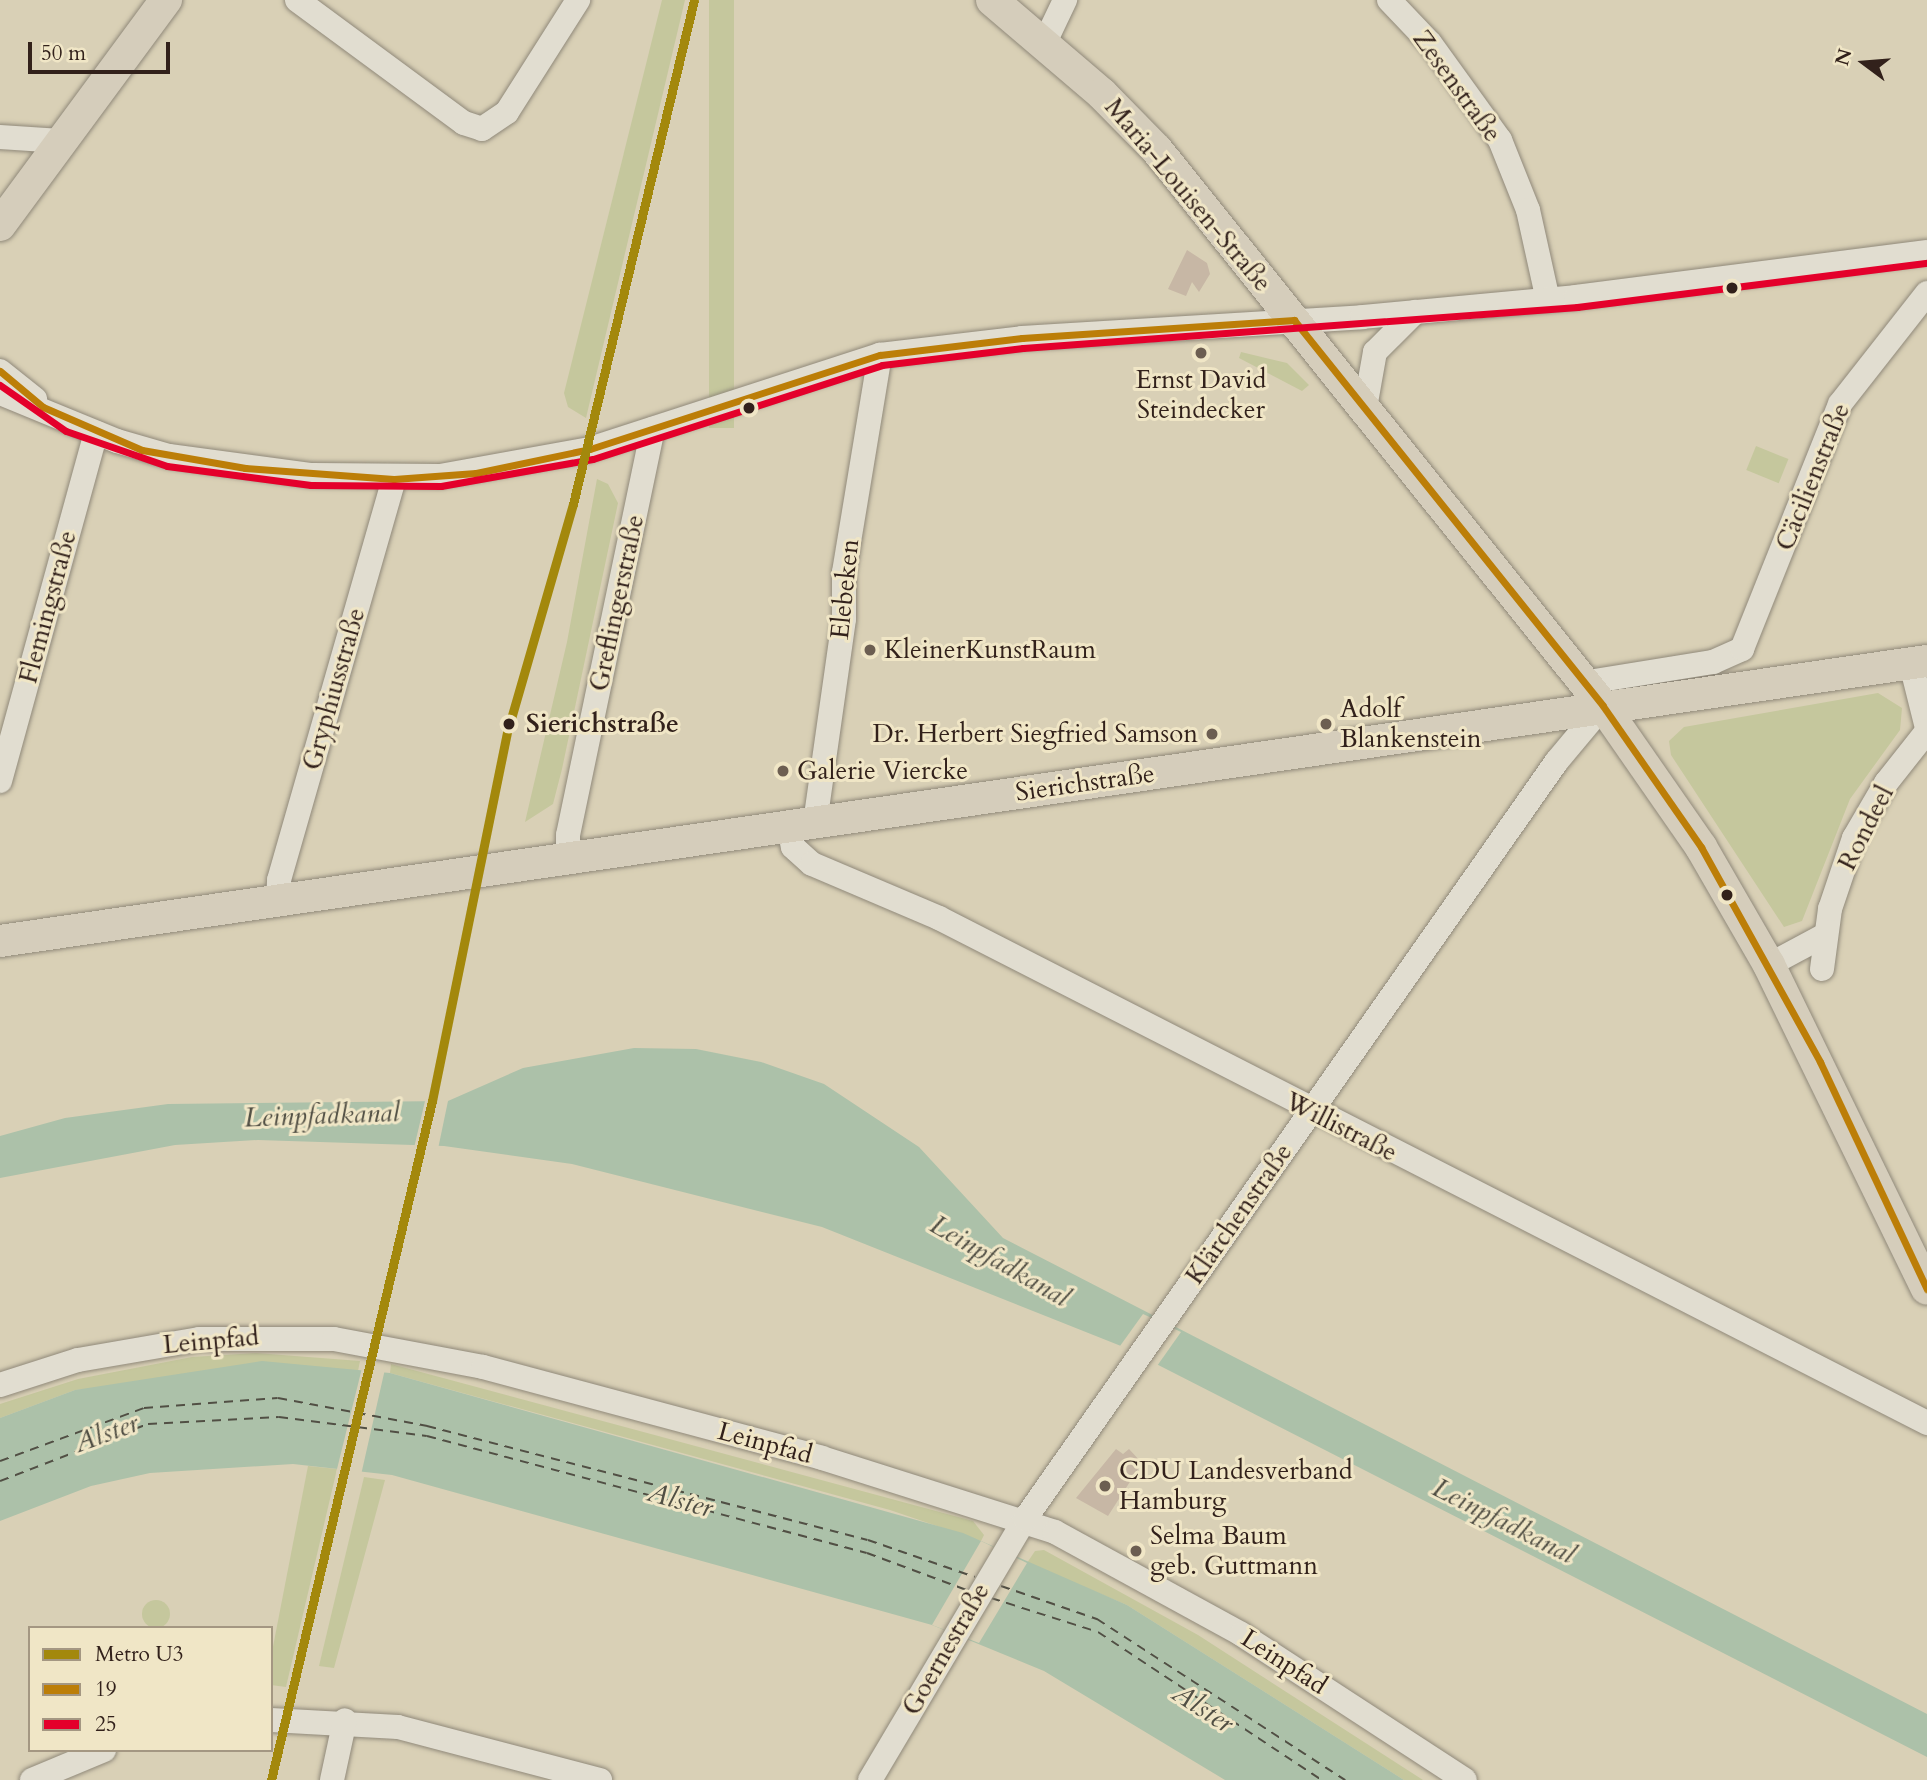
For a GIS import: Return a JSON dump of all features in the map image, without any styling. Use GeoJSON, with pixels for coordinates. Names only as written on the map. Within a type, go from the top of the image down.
{"type":"FeatureCollection","features":[{"type":"Feature","properties":{"kind":"main road"},"geometry":{"type":"LineString","coordinates":[[0,211],[24,187],[61,141],[166,0]]}},
{"type":"Feature","properties":{"kind":"main road","name":"Maria-Louisen-Straße"},"geometry":{"type":"LineString","coordinates":[[992,0],[1045,42],[1157,150],[1592,694],[1701,847],[1769,965],[1927,1289]]}},
{"type":"Feature","properties":{"kind":"main road"},"geometry":{"type":"LineString","coordinates":[[0,225],[24,187]]}},
{"type":"Feature","properties":{"kind":"main road","name":"Sierichstraße"},"geometry":{"type":"LineString","coordinates":[[0,942],[802,825],[1592,694],[1755,687],[1919,663]]}},
{"type":"Feature","properties":{"kind":"street"},"geometry":{"type":"LineString","coordinates":[[298,0],[464,123],[482,129],[507,113],[578,0]]}},
{"type":"Feature","properties":{"kind":"street"},"geometry":{"type":"LineString","coordinates":[[1045,42],[1065,0]]}},
{"type":"Feature","properties":{"kind":"street","name":"Zesenstraße"},"geometry":{"type":"LineString","coordinates":[[1389,0],[1430,43],[1500,140],[1528,210],[1548,300]]}},
{"type":"Feature","properties":{"kind":"street"},"geometry":{"type":"LineString","coordinates":[[0,137],[61,141]]}},
{"type":"Feature","properties":{"kind":"street"},"geometry":{"type":"LineString","coordinates":[[0,393],[43,407],[96,433],[169,456],[245,468],[394,479],[476,473],[590,449],[880,355],[1022,338],[1415,312],[1548,300],[1927,251]]}},
{"type":"Feature","properties":{"kind":"street","name":"Cäcilienstraße"},"geometry":{"type":"LineString","coordinates":[[1713,662],[1734,655],[1747,641],[1840,404],[1927,293]]}},
{"type":"Feature","properties":{"kind":"street"},"geometry":{"type":"LineString","coordinates":[[1365,408],[1375,352],[1415,312]]}},
{"type":"Feature","properties":{"kind":"street","name":"Elebeken"},"geometry":{"type":"LineString","coordinates":[[802,825],[844,619],[844,572],[880,355]]}},
{"type":"Feature","properties":{"kind":"street"},"geometry":{"type":"LineString","coordinates":[[0,371],[43,407]]}},
{"type":"Feature","properties":{"kind":"street","name":"Greflingerstraße"},"geometry":{"type":"LineString","coordinates":[[568,860],[568,835],[653,429]]}},
{"type":"Feature","properties":{"kind":"street","name":"Flemingstraße"},"geometry":{"type":"LineString","coordinates":[[0,781],[96,433]]}},
{"type":"Feature","properties":{"kind":"street","name":"Gryphiusstraße"},"geometry":{"type":"LineString","coordinates":[[278,901],[279,880],[394,479]]}},
{"type":"Feature","properties":{"kind":"street"},"geometry":{"type":"LineString","coordinates":[[1713,662],[1755,687]]}},
{"type":"Feature","properties":{"kind":"street","name":"Sierichstraße"},"geometry":{"type":"LineString","coordinates":[[1592,694],[1713,662]]}},
{"type":"Feature","properties":{"kind":"street","name":"Rondeel"},"geometry":{"type":"LineString","coordinates":[[1822,969],[1825,935],[1859,829],[1927,730],[1919,663]]}},
{"type":"Feature","properties":{"kind":"street","name":"Klärchenstraße"},"geometry":{"type":"LineString","coordinates":[[1025,1519],[1557,761],[1592,694]]}},
{"type":"Feature","properties":{"kind":"street","name":"Willistraße"},"geometry":{"type":"LineString","coordinates":[[802,825],[793,847],[812,864],[939,918],[1310,1112],[1921,1416]]}},
{"type":"Feature","properties":{"kind":"street"},"geometry":{"type":"LineString","coordinates":[[1769,965],[1825,935]]}},
{"type":"Feature","properties":{"kind":"street","name":"Leinpfad"},"geometry":{"type":"LineString","coordinates":[[0,1385],[78,1360],[199,1339],[267,1336],[365,1342],[483,1367],[1025,1519],[1140,1575],[1241,1634],[1465,1780]]}},
{"type":"Feature","properties":{"kind":"street","name":"Goernestraße"},"geometry":{"type":"LineString","coordinates":[[870,1780],[1025,1519]]}},
{"type":"Feature","properties":{"kind":"street"},"geometry":{"type":"LineString","coordinates":[[273,1720],[345,1720],[421,1732],[600,1780]]}},
{"type":"Feature","properties":{"kind":"street"},"geometry":{"type":"LineString","coordinates":[[332,1780],[345,1720]]}},
{"type":"Feature","properties":{"kind":"street"},"geometry":{"type":"LineString","coordinates":[[32,1780],[99,1752]]}},
{"type":"Feature","properties":{"kind":"shaded area"},"geometry":{"type":"Polygon","coordinates":[[[662,0],[685,0],[586,418],[568,407],[564,393],[662,0]]]}},
{"type":"Feature","properties":{"kind":"shaded area"},"geometry":{"type":"Polygon","coordinates":[[[709,0],[734,0],[734,428],[709,428],[709,0]]]}},
{"type":"Feature","properties":{"kind":"shaded area"},"geometry":{"type":"Polygon","coordinates":[[[1241,352],[1287,363],[1309,385],[1302,391],[1239,358],[1241,352]]]}},
{"type":"Feature","properties":{"kind":"shaded area"},"geometry":{"type":"Polygon","coordinates":[[[1756,446],[1788,459],[1779,483],[1746,470],[1756,446]]]}},
{"type":"Feature","properties":{"kind":"shaded area"},"geometry":{"type":"Polygon","coordinates":[[[597,479],[608,484],[618,503],[553,804],[525,822],[567,642],[597,479]]]}},
{"type":"Feature","properties":{"kind":"shaded area"},"geometry":{"type":"Polygon","coordinates":[[[1878,693],[1902,708],[1900,730],[1850,799],[1802,921],[1784,927],[1671,755],[1669,741],[1684,727],[1878,693]]]}},
{"type":"Feature","properties":{"kind":"shaded area"},"geometry":{"type":"Polygon","coordinates":[[[256,1353],[360,1361],[358,1371],[75,1390],[0,1418],[0,1404],[78,1379],[192,1357],[256,1353]]]}},
{"type":"Feature","properties":{"kind":"shaded area"},"geometry":{"type":"Polygon","coordinates":[[[391,1364],[973,1521],[984,1535],[981,1541],[890,1510],[390,1373],[391,1364]]]}},
{"type":"Feature","properties":{"kind":"shaded area"},"geometry":{"type":"Polygon","coordinates":[[[308,1466],[337,1469],[286,1687],[273,1685],[273,1647],[308,1466]]]}},
{"type":"Feature","properties":{"kind":"shaded area"},"geometry":{"type":"Polygon","coordinates":[[[364,1477],[385,1480],[334,1668],[319,1666],[364,1477]]]}},
{"type":"Feature","properties":{"kind":"shaded area"},"geometry":{"type":"Polygon","coordinates":[[[1044,1550],[1198,1635],[1423,1780],[1404,1780],[1127,1605],[1027,1563],[1035,1551],[1044,1550]]]}},
{"type":"Feature","properties":{"kind":"shaded area"},"geometry":{"type":"Polygon","coordinates":[[[151,1601],[161,1601],[169,1609],[169,1619],[163,1626],[149,1626],[143,1619],[143,1609],[151,1601]]]}},
{"type":"Feature","properties":{"kind":"water","name":"Leinpfadkanal"},"geometry":{"type":"Polygon","coordinates":[[[634,1048],[696,1049],[761,1062],[824,1084],[919,1147],[1003,1238],[1927,1714],[1927,1757],[1121,1346],[822,1227],[572,1164],[444,1146],[258,1140],[175,1145],[0,1178],[0,1136],[65,1118],[168,1104],[448,1101],[523,1068],[634,1048]]]}},
{"type":"Feature","properties":{"kind":"water","name":"Alster"},"geometry":{"type":"Polygon","coordinates":[[[262,1361],[390,1373],[963,1533],[1127,1605],[1404,1780],[1225,1780],[1044,1671],[932,1625],[392,1475],[293,1464],[150,1473],[91,1486],[0,1521],[0,1418],[75,1390],[262,1361]]]}},
{"type":"Feature","properties":{"kind":"pier"},"geometry":{"type":"Polygon","coordinates":[[[425,1101],[448,1101],[438,1149],[414,1148],[425,1101]]]}},
{"type":"Feature","properties":{"kind":"pier"},"geometry":{"type":"Polygon","coordinates":[[[1143,1314],[1181,1332],[1157,1366],[1120,1346],[1143,1314]]]}},
{"type":"Feature","properties":{"kind":"pier"},"geometry":{"type":"Polygon","coordinates":[[[362,1368],[385,1369],[361,1475],[336,1473],[362,1368]]]}},
{"type":"Feature","properties":{"kind":"pier"},"geometry":{"type":"Polygon","coordinates":[[[981,1541],[1027,1563],[979,1643],[932,1625],[981,1541]]]}},
{"type":"Feature","properties":{"kind":"building"},"geometry":{"type":"Polygon","coordinates":[[[1187,250],[1207,263],[1210,274],[1199,292],[1192,282],[1186,296],[1168,289],[1187,250]]]}},
{"type":"Feature","properties":{"kind":"building","name":"CDU Landesverband Hamburg"},"geometry":{"type":"Polygon","coordinates":[[[1116,1449],[1123,1454],[1129,1449],[1142,1463],[1108,1516],[1076,1498],[1116,1449]]]}},
{"type":"Feature","properties":{"kind":"ferry route"},"geometry":{"type":"LineString","coordinates":[[0,1461],[144,1408],[278,1398],[427,1426],[868,1540],[975,1577]]}},
{"type":"Feature","properties":{"kind":"ferry route"},"geometry":{"type":"LineString","coordinates":[[0,1481],[148,1424],[279,1417],[427,1436],[867,1553],[969,1591]]}},
{"type":"Feature","properties":{"kind":"ferry route"},"geometry":{"type":"LineString","coordinates":[[1001,1586],[1097,1619],[1345,1780]]}},
{"type":"Feature","properties":{"kind":"ferry route"},"geometry":{"type":"LineString","coordinates":[[991,1598],[1098,1632],[1322,1780]]}},
{"type":"Feature","properties":{"kind":"metro line","name":"U3"},"geometry":{"type":"LineString","coordinates":[[271,1780],[432,1101],[508,729],[573,504],[694,0]]}},
{"type":"Feature","properties":{"kind":"transit line","name":"25"},"geometry":{"type":"LineString","coordinates":[[0,385],[66,431],[167,466],[311,485],[441,486],[593,459],[882,365],[1023,348],[1577,307],[1927,263]]}},
{"type":"Feature","properties":{"kind":"transit line","name":"19"},"geometry":{"type":"LineString","coordinates":[[1294,320],[1603,706],[1701,847],[1820,1062],[1927,1289]]}},
{"type":"Feature","properties":{"kind":"transit line","name":"19"},"geometry":{"type":"LineString","coordinates":[[0,371],[43,407],[142,450],[245,468],[394,479],[476,473],[590,449],[880,355],[1022,338],[1294,320]]}},
{"type":"Feature","properties":{"kind":"place","name":"Ernst David Steindecker"},"geometry":{"type":"Point","coordinates":[1201,353]}},
{"type":"Feature","properties":{"kind":"place","name":"KleinerKunstRaum"},"geometry":{"type":"Point","coordinates":[870,650]}},
{"type":"Feature","properties":{"kind":"place","name":"Sierichstraße"},"geometry":{"type":"Point","coordinates":[509,724]}},
{"type":"Feature","properties":{"kind":"place","name":"Adolf Blankenstein"},"geometry":{"type":"Point","coordinates":[1326,724]}},
{"type":"Feature","properties":{"kind":"place","name":"Dr. Herbert Siegfried Samson"},"geometry":{"type":"Point","coordinates":[1212,734]}},
{"type":"Feature","properties":{"kind":"place","name":"Galerie Viercke"},"geometry":{"type":"Point","coordinates":[783,771]}},
{"type":"Feature","properties":{"kind":"place","name":"CDU Landesverband Hamburg"},"geometry":{"type":"Point","coordinates":[1105,1486]}},
{"type":"Feature","properties":{"kind":"place","name":"Selma Baum geb. Guttmann"},"geometry":{"type":"Point","coordinates":[1136,1551]}}]}
